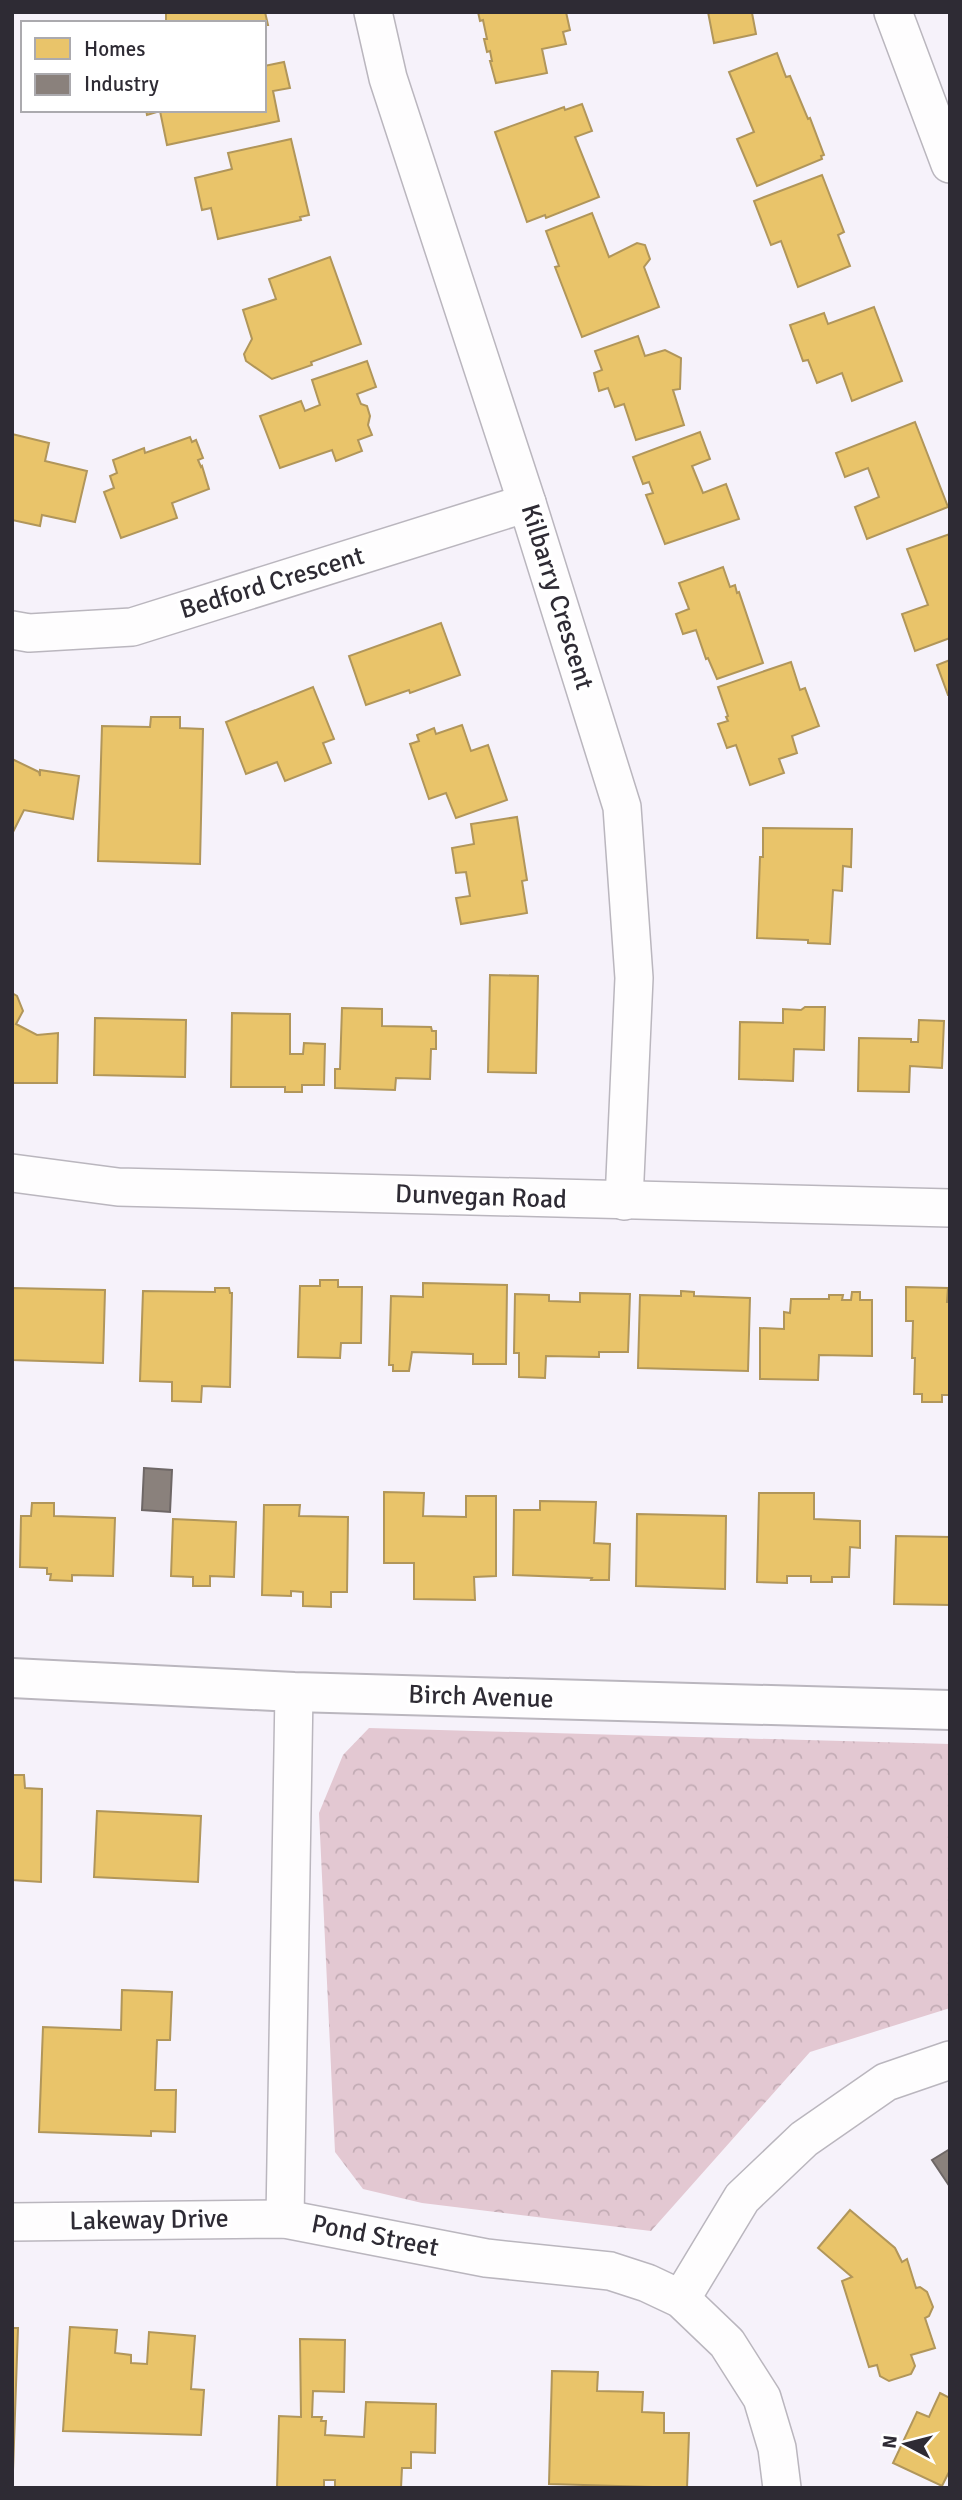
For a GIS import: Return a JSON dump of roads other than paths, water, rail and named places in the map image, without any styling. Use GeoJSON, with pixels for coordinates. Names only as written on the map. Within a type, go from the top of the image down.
{"type":"FeatureCollection","features":[{"type":"Feature","properties":{"kind":"street","name":"Kilbarry Crescent"},"geometry":{"type":"LineString","coordinates":[[373,12],[388,78],[527,503],[622,807],[634,978],[624,1201]]}},
{"type":"Feature","properties":{"kind":"street"},"geometry":{"type":"LineString","coordinates":[[893,12],[950,164]]}},
{"type":"Feature","properties":{"kind":"street","name":"Bedford Crescent"},"geometry":{"type":"LineString","coordinates":[[12,630],[29,633],[132,627],[527,503]]}},
{"type":"Feature","properties":{"kind":"street","name":"Dunvegan Road"},"geometry":{"type":"LineString","coordinates":[[12,1173],[118,1187],[950,1208]]}},
{"type":"Feature","properties":{"kind":"street","name":"Birch Avenue"},"geometry":{"type":"LineString","coordinates":[[12,1678],[294,1692],[950,1710]]}},
{"type":"Feature","properties":{"kind":"street","name":"Pond Street"},"geometry":{"type":"LineString","coordinates":[[294,1692],[285,2219],[486,2258],[610,2271],[647,2283],[681,2299],[727,2343],[762,2398],[777,2448],[782,2488]]}},
{"type":"Feature","properties":{"kind":"street"},"geometry":{"type":"LineString","coordinates":[[681,2299],[742,2199],[804,2139],[886,2082],[950,2060]]}},
{"type":"Feature","properties":{"kind":"street","name":"Lakeway Drive"},"geometry":{"type":"LineString","coordinates":[[12,2222],[285,2219]]}}]}
